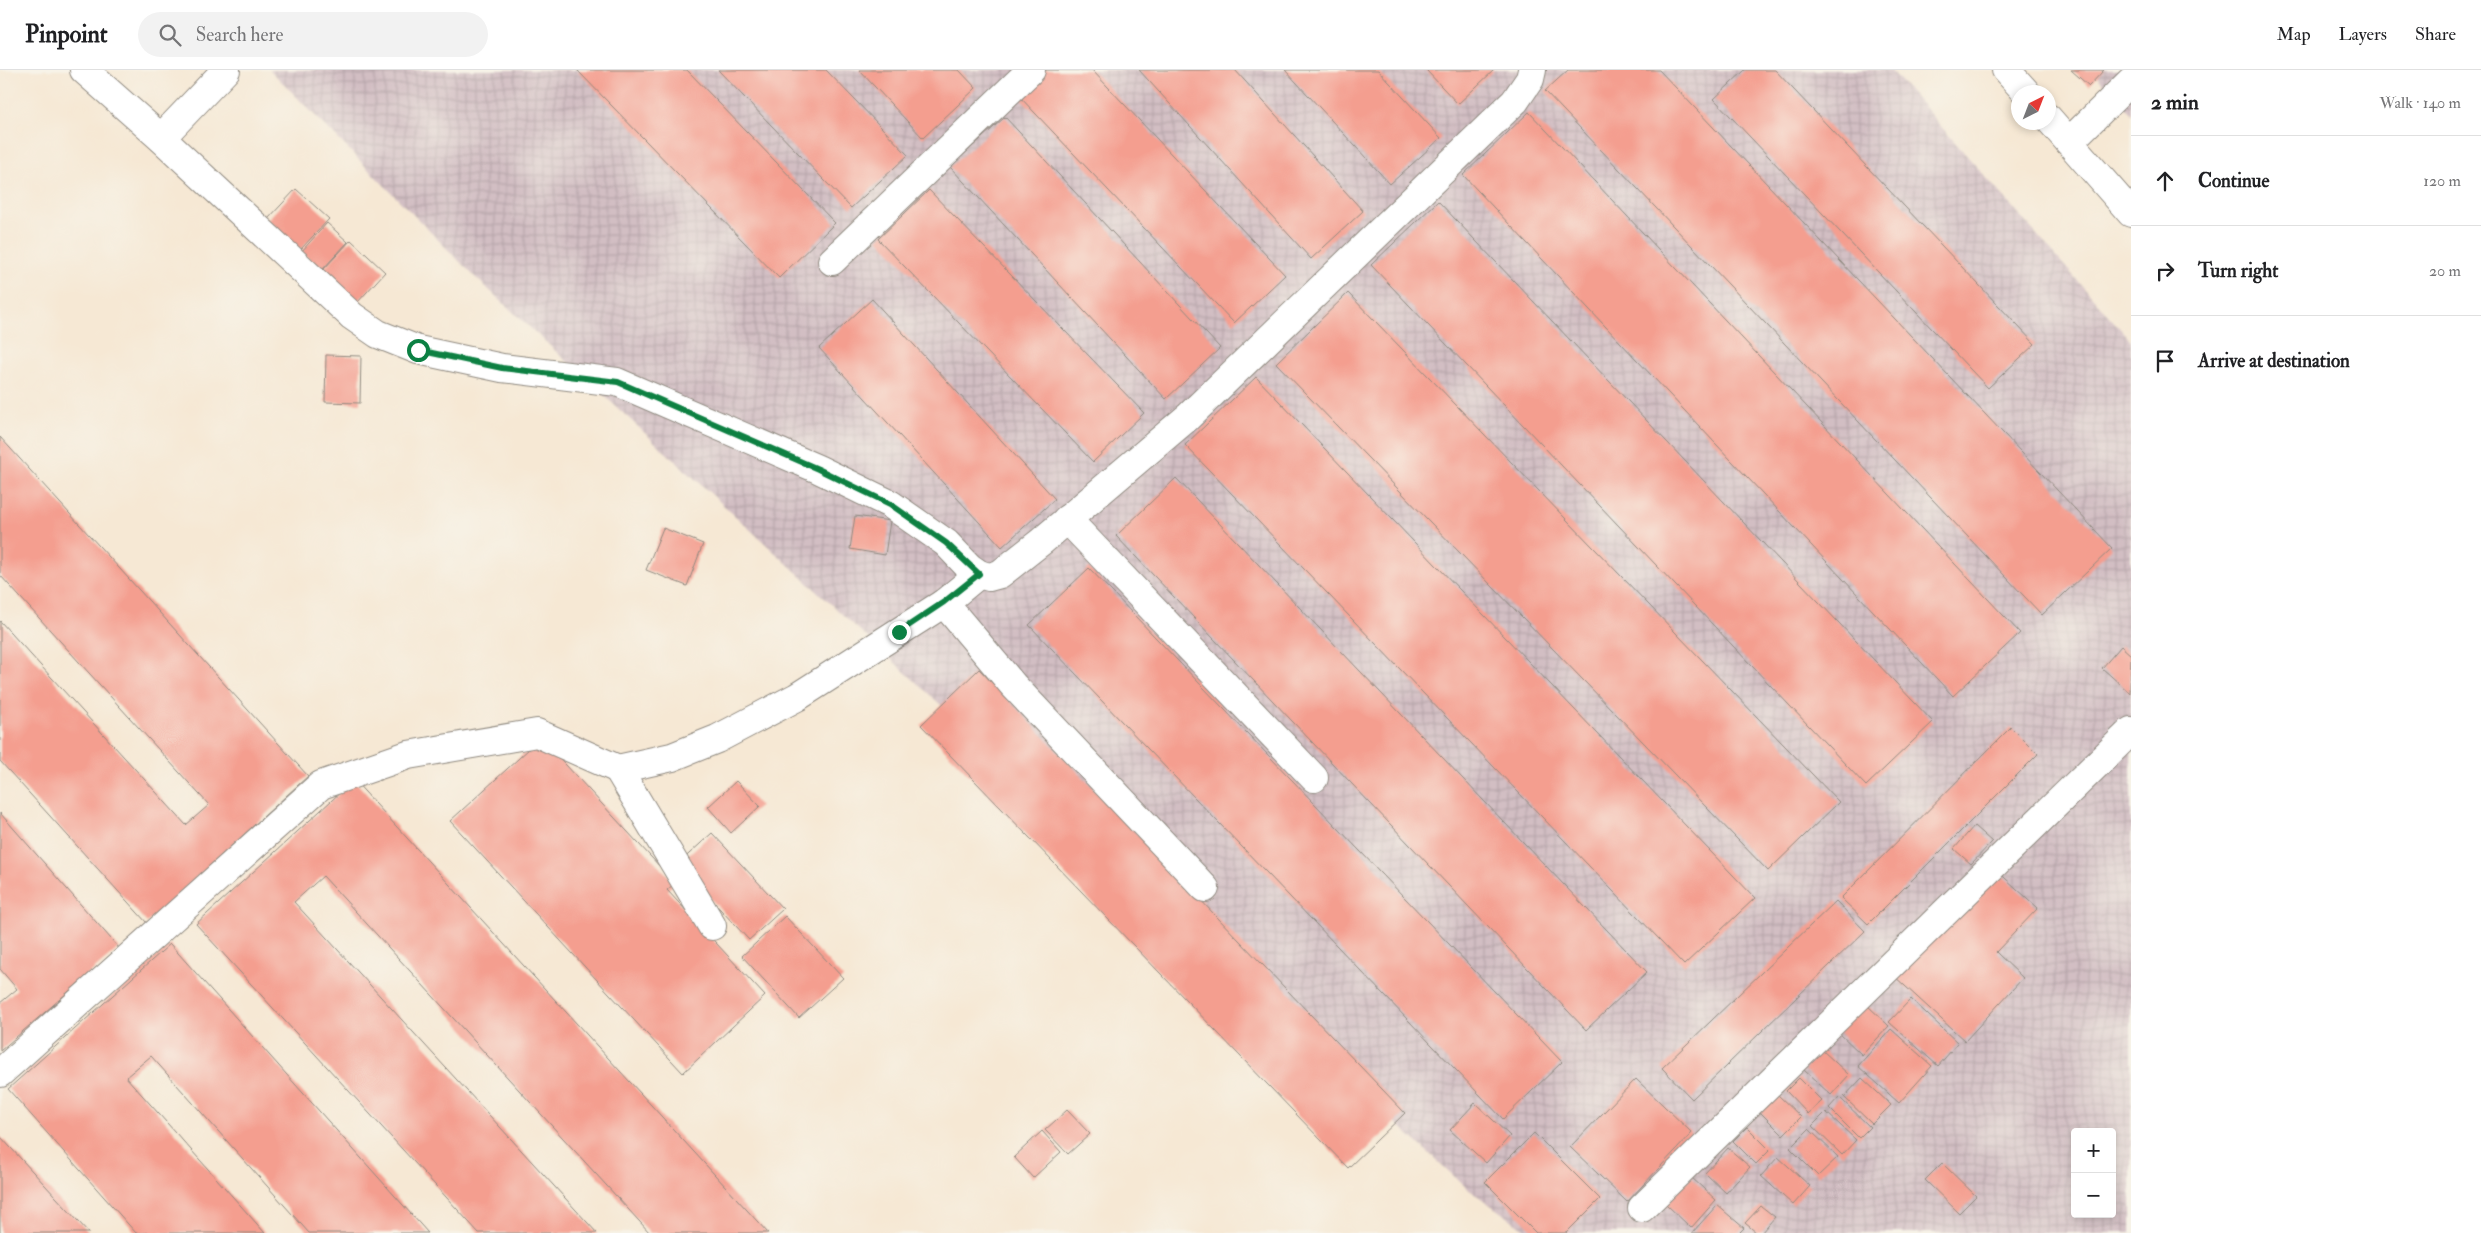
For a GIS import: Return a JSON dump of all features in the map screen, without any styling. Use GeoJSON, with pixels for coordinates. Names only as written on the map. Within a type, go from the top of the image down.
{"type":"FeatureCollection","features":[{"type":"Feature","properties":{"kind":"street"},"geometry":{"type":"LineString","coordinates":[[84,70],[161,138],[352,316],[378,334],[418,350],[502,368],[618,382],[818,469],[890,504],[946,543],[979,574],[989,577],[1000,574],[1188,417],[1515,101],[1530,79],[1532,70]]}},
{"type":"Feature","properties":{"kind":"street"},"geometry":{"type":"LineString","coordinates":[[161,138],[226,70]]}},
{"type":"Feature","properties":{"kind":"street"},"geometry":{"type":"LineString","coordinates":[[832,261],[1031,70]]}},
{"type":"Feature","properties":{"kind":"street"},"geometry":{"type":"LineString","coordinates":[[2006,70],[2020,85]]}},
{"type":"Feature","properties":{"kind":"street"},"geometry":{"type":"LineString","coordinates":[[2069,142],[2131,81]]}},
{"type":"Feature","properties":{"kind":"street"},"geometry":{"type":"LineString","coordinates":[[2056,127],[2131,213]]}},
{"type":"Feature","properties":{"kind":"street"},"geometry":{"type":"LineString","coordinates":[[1067,519],[1314,778]]}},
{"type":"Feature","properties":{"kind":"street"},"geometry":{"type":"LineString","coordinates":[[618,769],[672,757],[717,739],[797,697],[944,602],[979,574]]}},
{"type":"Feature","properties":{"kind":"street"},"geometry":{"type":"LineString","coordinates":[[944,602],[1013,685],[1205,888]]}},
{"type":"Feature","properties":{"kind":"street"},"geometry":{"type":"LineString","coordinates":[[1642,1208],[2131,731]]}},
{"type":"Feature","properties":{"kind":"street"},"geometry":{"type":"LineString","coordinates":[[0,1073],[321,785],[408,755],[538,734],[618,769],[712,926]]}},
{"type":"Feature","properties":{"kind":"shaded area"},"geometry":{"type":"Polygon","coordinates":[[[270,70],[1891,70],[2131,341],[2131,1233],[1530,1233],[1468,1189],[475,277],[270,70]]]}},
{"type":"Feature","properties":{"kind":"shaded area"},"geometry":{"type":"Polygon","coordinates":[[[2091,70],[2131,70],[2131,114],[2091,70]]]}},
{"type":"Feature","properties":{"kind":"building"},"geometry":{"type":"Polygon","coordinates":[[[577,70],[687,70],[835,223],[779,278],[577,70]]]}},
{"type":"Feature","properties":{"kind":"building"},"geometry":{"type":"Polygon","coordinates":[[[718,70],[826,70],[908,155],[851,208],[718,70]]]}},
{"type":"Feature","properties":{"kind":"building"},"geometry":{"type":"Polygon","coordinates":[[[859,70],[959,70],[976,88],[923,138],[859,70]]]}},
{"type":"Feature","properties":{"kind":"building"},"geometry":{"type":"Polygon","coordinates":[[[1045,70],[1092,70],[1285,275],[1234,323],[1018,95],[1045,70]]]}},
{"type":"Feature","properties":{"kind":"building"},"geometry":{"type":"Polygon","coordinates":[[[1139,70],[1235,70],[1363,211],[1311,259],[1139,70]]]}},
{"type":"Feature","properties":{"kind":"building"},"geometry":{"type":"Polygon","coordinates":[[[1285,70],[1378,70],[1441,138],[1390,184],[1285,70]]]}},
{"type":"Feature","properties":{"kind":"building"},"geometry":{"type":"Polygon","coordinates":[[[1426,70],[1494,70],[1458,104],[1426,70]]]}},
{"type":"Feature","properties":{"kind":"building"},"geometry":{"type":"Polygon","coordinates":[[[1568,70],[1659,70],[2112,548],[2042,615],[1545,91],[1568,70]]]}},
{"type":"Feature","properties":{"kind":"building"},"geometry":{"type":"Polygon","coordinates":[[[1745,70],[1775,70],[2035,344],[1988,388],[1714,99],[1745,70]]]}},
{"type":"Feature","properties":{"kind":"building"},"geometry":{"type":"Polygon","coordinates":[[[2071,70],[2104,70],[2089,86],[2071,70]]]}},
{"type":"Feature","properties":{"kind":"building"},"geometry":{"type":"Polygon","coordinates":[[[1529,112],[2020,633],[1953,696],[1463,175],[1529,112]]]}},
{"type":"Feature","properties":{"kind":"building"},"geometry":{"type":"Polygon","coordinates":[[[1005,117],[1220,348],[1166,399],[950,167],[1005,117]]]}},
{"type":"Feature","properties":{"kind":"building"},"geometry":{"type":"Polygon","coordinates":[[[296,189],[329,219],[300,250],[267,220],[296,189]]]}},
{"type":"Feature","properties":{"kind":"building"},"geometry":{"type":"Polygon","coordinates":[[[929,190],[1144,413],[1093,462],[878,239],[929,190]]]}},
{"type":"Feature","properties":{"kind":"building"},"geometry":{"type":"Polygon","coordinates":[[[1438,201],[1933,722],[1866,786],[1371,265],[1438,201]]]}},
{"type":"Feature","properties":{"kind":"building"},"geometry":{"type":"Polygon","coordinates":[[[327,223],[348,242],[322,270],[301,252],[327,223]]]}},
{"type":"Feature","properties":{"kind":"building"},"geometry":{"type":"Polygon","coordinates":[[[351,240],[385,272],[357,303],[322,271],[351,240]]]}},
{"type":"Feature","properties":{"kind":"building"},"geometry":{"type":"Polygon","coordinates":[[[1348,293],[1839,802],[1768,871],[1276,363],[1348,293]]]}},
{"type":"Feature","properties":{"kind":"building"},"geometry":{"type":"Polygon","coordinates":[[[872,299],[1055,499],[1002,547],[819,348],[872,299]]]}},
{"type":"Feature","properties":{"kind":"building"},"geometry":{"type":"Polygon","coordinates":[[[326,355],[361,356],[360,403],[325,402],[326,355]]]}},
{"type":"Feature","properties":{"kind":"building"},"geometry":{"type":"Polygon","coordinates":[[[1256,377],[1755,898],[1684,965],[1185,445],[1256,377]]]}},
{"type":"Feature","properties":{"kind":"building"},"geometry":{"type":"Polygon","coordinates":[[[0,437],[308,776],[147,923],[0,761],[0,621],[186,825],[209,805],[0,575],[0,437]]]}},
{"type":"Feature","properties":{"kind":"building"},"geometry":{"type":"Polygon","coordinates":[[[1176,478],[1647,972],[1586,1030],[1116,536],[1176,478]]]}},
{"type":"Feature","properties":{"kind":"building"},"geometry":{"type":"Polygon","coordinates":[[[855,516],[890,521],[885,555],[850,549],[855,516]]]}},
{"type":"Feature","properties":{"kind":"building"},"geometry":{"type":"Polygon","coordinates":[[[663,528],[703,544],[687,586],[646,570],[663,528]]]}},
{"type":"Feature","properties":{"kind":"building"},"geometry":{"type":"Polygon","coordinates":[[[1089,568],[1562,1062],[1503,1119],[1029,625],[1089,568]]]}},
{"type":"Feature","properties":{"kind":"building"},"geometry":{"type":"Polygon","coordinates":[[[2121,646],[2131,655],[2130,693],[2102,668],[2121,646]]]}},
{"type":"Feature","properties":{"kind":"building"},"geometry":{"type":"Polygon","coordinates":[[[979,669],[1405,1113],[1348,1168],[921,725],[979,669]]]}},
{"type":"Feature","properties":{"kind":"building"},"geometry":{"type":"Polygon","coordinates":[[[2011,727],[2038,754],[1868,924],[1841,898],[2011,727]]]}},
{"type":"Feature","properties":{"kind":"building"},"geometry":{"type":"Polygon","coordinates":[[[541,738],[675,883],[667,890],[765,996],[683,1073],[450,821],[541,738]]]}},
{"type":"Feature","properties":{"kind":"building"},"geometry":{"type":"Polygon","coordinates":[[[354,780],[768,1233],[650,1233],[323,876],[294,902],[597,1233],[479,1233],[196,924],[354,780]]]}},
{"type":"Feature","properties":{"kind":"building"},"geometry":{"type":"Polygon","coordinates":[[[736,781],[760,806],[731,833],[708,807],[736,781]]]}},
{"type":"Feature","properties":{"kind":"building"},"geometry":{"type":"Polygon","coordinates":[[[0,813],[119,948],[0,1051],[0,1003],[17,989],[0,969],[0,813]]]}},
{"type":"Feature","properties":{"kind":"building"},"geometry":{"type":"Polygon","coordinates":[[[1974,826],[1992,842],[1971,864],[1954,849],[1974,826]]]}},
{"type":"Feature","properties":{"kind":"building"},"geometry":{"type":"Polygon","coordinates":[[[712,833],[783,909],[749,940],[678,864],[712,833]]]}},
{"type":"Feature","properties":{"kind":"building"},"geometry":{"type":"Polygon","coordinates":[[[1994,868],[2038,908],[1996,952],[2023,978],[1965,1041],[1893,975],[1994,868]]]}},
{"type":"Feature","properties":{"kind":"building"},"geometry":{"type":"Polygon","coordinates":[[[1836,901],[1865,931],[1692,1099],[1662,1068],[1836,901]]]}},
{"type":"Feature","properties":{"kind":"building"},"geometry":{"type":"Polygon","coordinates":[[[785,916],[843,978],[799,1018],[742,956],[785,916]]]}},
{"type":"Feature","properties":{"kind":"building"},"geometry":{"type":"Polygon","coordinates":[[[170,944],[428,1233],[309,1233],[151,1056],[126,1077],[265,1233],[136,1233],[8,1089],[170,944]]]}},
{"type":"Feature","properties":{"kind":"building"},"geometry":{"type":"Polygon","coordinates":[[[1911,999],[1958,1043],[1938,1066],[1889,1022],[1911,999]]]}},
{"type":"Feature","properties":{"kind":"building"},"geometry":{"type":"Polygon","coordinates":[[[1865,1003],[1889,1026],[1862,1055],[1838,1032],[1865,1003]]]}},
{"type":"Feature","properties":{"kind":"building"},"geometry":{"type":"Polygon","coordinates":[[[1891,1029],[1932,1066],[1899,1103],[1858,1066],[1891,1029]]]}},
{"type":"Feature","properties":{"kind":"building"},"geometry":{"type":"Polygon","coordinates":[[[1822,1050],[1849,1075],[1831,1095],[1804,1070],[1822,1050]]]}},
{"type":"Feature","properties":{"kind":"building"},"geometry":{"type":"Polygon","coordinates":[[[1799,1078],[1822,1101],[1808,1114],[1786,1091],[1799,1078]]]}},
{"type":"Feature","properties":{"kind":"building"},"geometry":{"type":"Polygon","coordinates":[[[1862,1078],[1891,1105],[1872,1124],[1844,1097],[1862,1078]]]}},
{"type":"Feature","properties":{"kind":"building"},"geometry":{"type":"Polygon","coordinates":[[[1636,1079],[1692,1133],[1627,1202],[1570,1147],[1636,1079]]]}},
{"type":"Feature","properties":{"kind":"building"},"geometry":{"type":"Polygon","coordinates":[[[1777,1094],[1801,1117],[1783,1135],[1760,1112],[1777,1094]]]}},
{"type":"Feature","properties":{"kind":"building"},"geometry":{"type":"Polygon","coordinates":[[[1839,1097],[1870,1127],[1859,1138],[1829,1108],[1839,1097]]]}},
{"type":"Feature","properties":{"kind":"building"},"geometry":{"type":"Polygon","coordinates":[[[1475,1103],[1510,1136],[1486,1163],[1450,1130],[1475,1103]]]}},
{"type":"Feature","properties":{"kind":"building"},"geometry":{"type":"Polygon","coordinates":[[[1067,1110],[1090,1134],[1068,1154],[1045,1130],[1067,1110]]]}},
{"type":"Feature","properties":{"kind":"building"},"geometry":{"type":"Polygon","coordinates":[[[1826,1112],[1856,1140],[1842,1155],[1812,1126],[1826,1112]]]}},
{"type":"Feature","properties":{"kind":"building"},"geometry":{"type":"Polygon","coordinates":[[[1747,1127],[1770,1150],[1756,1164],[1733,1141],[1747,1127]]]}},
{"type":"Feature","properties":{"kind":"building"},"geometry":{"type":"Polygon","coordinates":[[[1809,1129],[1838,1157],[1818,1176],[1790,1148],[1809,1129]]]}},
{"type":"Feature","properties":{"kind":"building"},"geometry":{"type":"Polygon","coordinates":[[[1042,1131],[1061,1152],[1033,1178],[1014,1157],[1042,1131]]]}},
{"type":"Feature","properties":{"kind":"building"},"geometry":{"type":"Polygon","coordinates":[[[1534,1133],[1600,1199],[1566,1233],[1536,1233],[1485,1182],[1534,1133]]]}},
{"type":"Feature","properties":{"kind":"building"},"geometry":{"type":"Polygon","coordinates":[[[0,1136],[89,1233],[0,1233],[0,1136]]]}},
{"type":"Feature","properties":{"kind":"building"},"geometry":{"type":"Polygon","coordinates":[[[1728,1148],[1750,1167],[1726,1193],[1705,1173],[1728,1148]]]}},
{"type":"Feature","properties":{"kind":"building"},"geometry":{"type":"Polygon","coordinates":[[[1778,1157],[1810,1186],[1793,1205],[1761,1176],[1778,1157]]]}},
{"type":"Feature","properties":{"kind":"building"},"geometry":{"type":"Polygon","coordinates":[[[1942,1163],[1976,1196],[1959,1213],[1925,1180],[1942,1163]]]}},
{"type":"Feature","properties":{"kind":"building"},"geometry":{"type":"Polygon","coordinates":[[[1691,1177],[1716,1200],[1691,1228],[1666,1204],[1691,1177]]]}},
{"type":"Feature","properties":{"kind":"building"},"geometry":{"type":"Polygon","coordinates":[[[1717,1205],[1744,1228],[1739,1233],[1692,1233],[1717,1205]]]}},
{"type":"Feature","properties":{"kind":"building"},"geometry":{"type":"Polygon","coordinates":[[[1761,1206],[1775,1217],[1761,1233],[1757,1233],[1745,1223],[1761,1206]]]}},
{"type":"Feature","properties":{"kind":"route"},"geometry":{"type":"LineString","coordinates":[[418,350],[502,368],[618,382],[818,469],[890,504],[946,543],[969,567],[979,574],[944,602],[899,632]]}}]}
